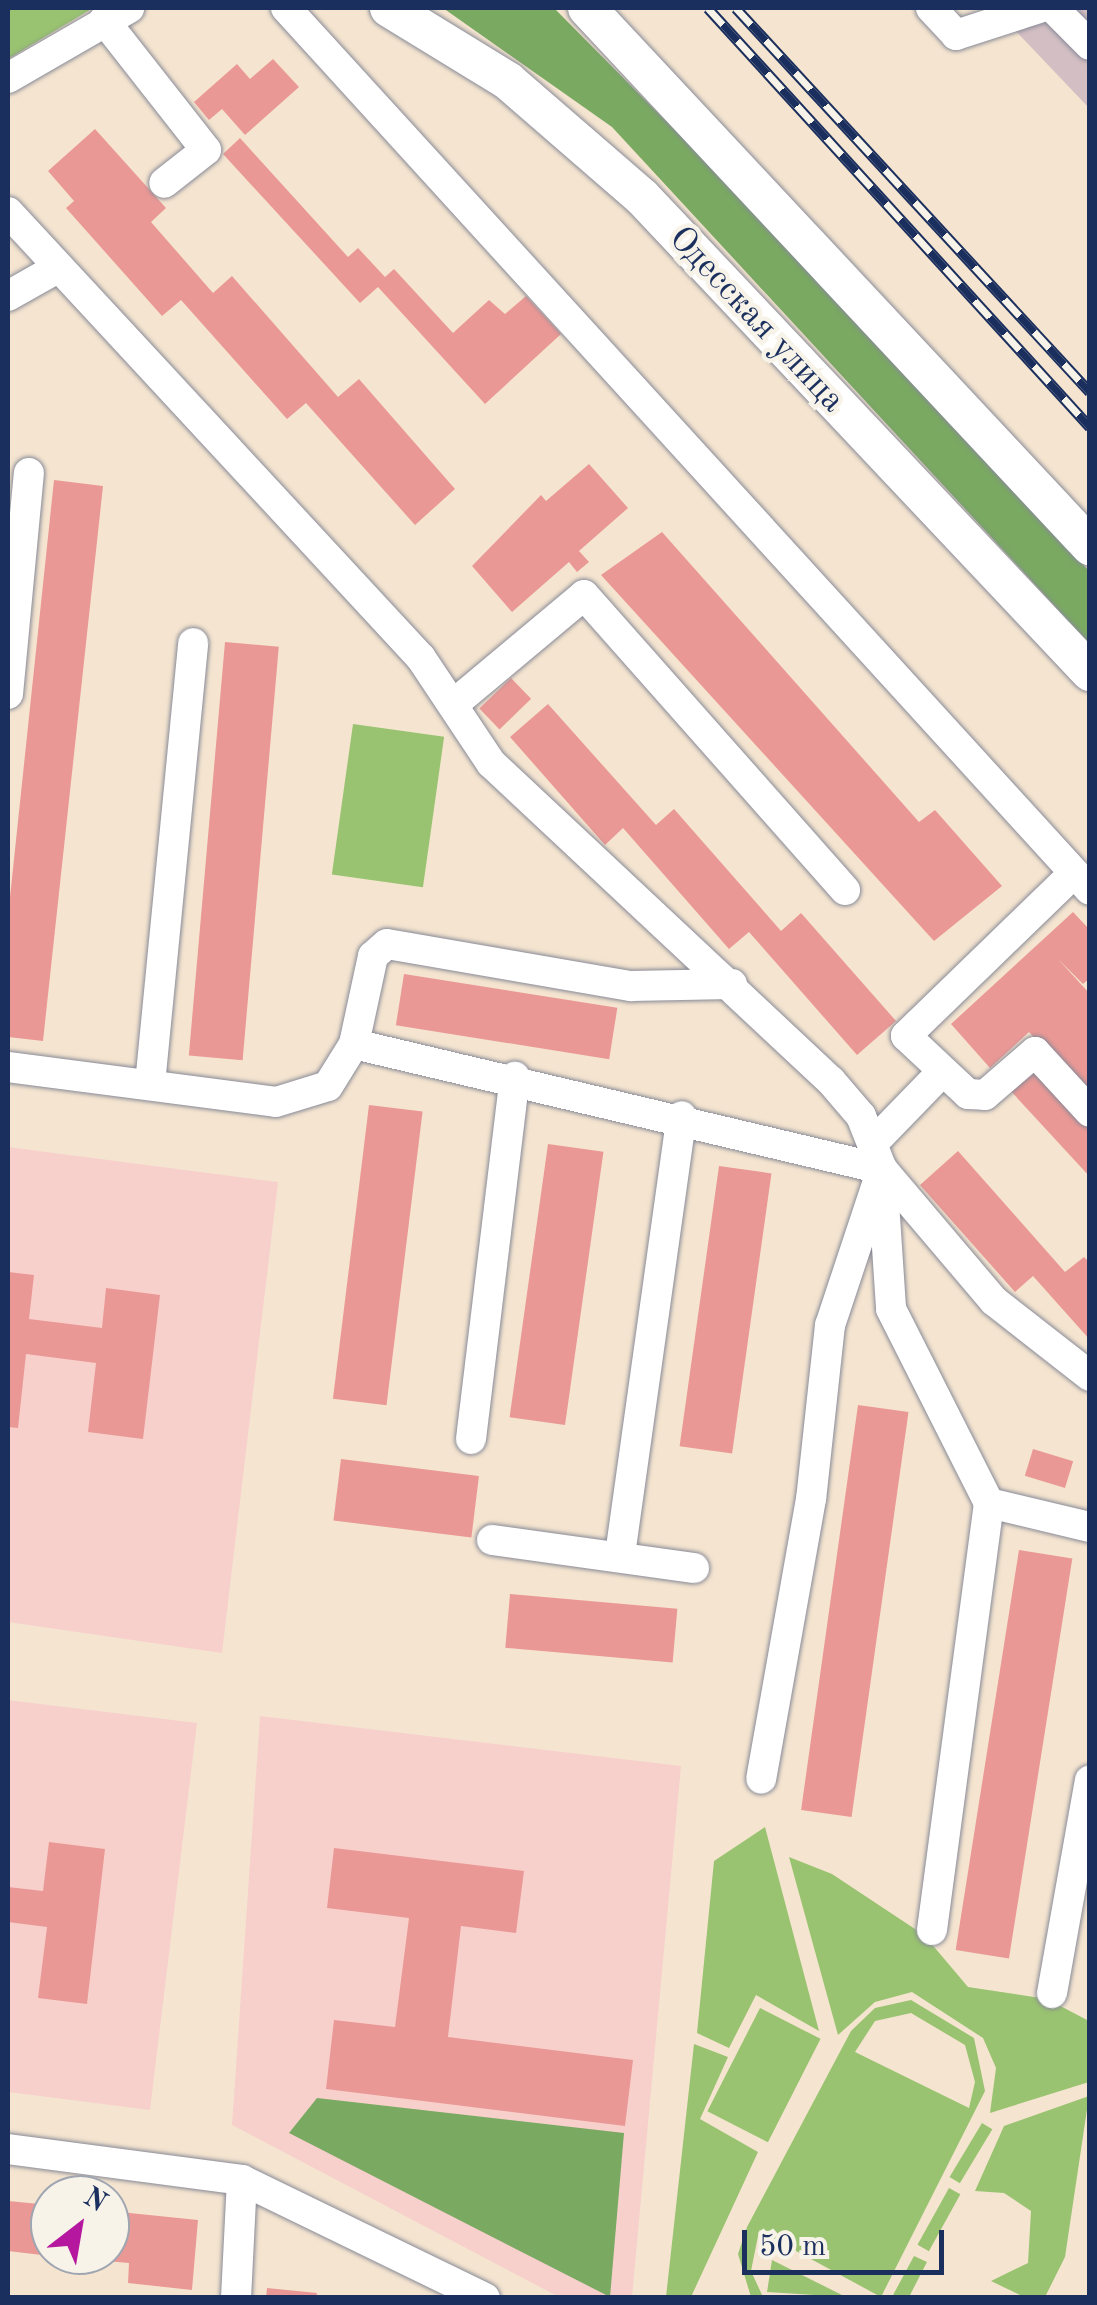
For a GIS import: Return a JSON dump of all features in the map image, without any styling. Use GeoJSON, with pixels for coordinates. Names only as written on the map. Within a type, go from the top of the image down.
{"type":"FeatureCollection","features":[{"type":"Feature","properties":{"kind":"main road","name":"Одесская улица"},"geometry":{"type":"LineString","coordinates":[[389,8],[508,81],[642,197],[1090,672]]}},
{"type":"Feature","properties":{"kind":"main road"},"geometry":{"type":"LineString","coordinates":[[587,8],[1090,546]]}},
{"type":"Feature","properties":{"kind":"street"},"geometry":{"type":"LineString","coordinates":[[286,8],[341,58],[1082,882],[906,1036],[940,1074],[985,1095],[1035,1052],[1090,1112]]}},
{"type":"Feature","properties":{"kind":"street"},"geometry":{"type":"LineString","coordinates":[[931,8],[956,34],[1040,8]]}},
{"type":"Feature","properties":{"kind":"street"},"geometry":{"type":"LineString","coordinates":[[1054,8],[1090,45]]}},
{"type":"Feature","properties":{"kind":"street"},"geometry":{"type":"LineString","coordinates":[[8,78],[117,14],[206,150],[164,183]]}},
{"type":"Feature","properties":{"kind":"street"},"geometry":{"type":"LineString","coordinates":[[8,212],[54,270],[359,589],[454,703],[491,763],[831,1080],[878,1155],[994,1302],[1090,1376]]}},
{"type":"Feature","properties":{"kind":"street"},"geometry":{"type":"LineString","coordinates":[[8,296],[54,270]]}},
{"type":"Feature","properties":{"kind":"street"},"geometry":{"type":"LineString","coordinates":[[8,694],[29,473]]}},
{"type":"Feature","properties":{"kind":"street"},"geometry":{"type":"LineString","coordinates":[[454,703],[584,595],[845,890]]}},
{"type":"Feature","properties":{"kind":"street"},"geometry":{"type":"LineString","coordinates":[[150,1084],[193,643]]}},
{"type":"Feature","properties":{"kind":"street"},"geometry":{"type":"LineString","coordinates":[[8,1067],[276,1102],[328,1086],[354,1044],[373,956],[386,944],[631,986],[732,984]]}},
{"type":"Feature","properties":{"kind":"street"},"geometry":{"type":"LineString","coordinates":[[354,1044],[878,1155]]}},
{"type":"Feature","properties":{"kind":"street"},"geometry":{"type":"LineString","coordinates":[[761,1780],[811,1499],[830,1326],[878,1155],[940,1074]]}},
{"type":"Feature","properties":{"kind":"street"},"geometry":{"type":"LineString","coordinates":[[471,1440],[515,1077]]}},
{"type":"Feature","properties":{"kind":"street"},"geometry":{"type":"LineString","coordinates":[[620,1555],[682,1116]]}},
{"type":"Feature","properties":{"kind":"street"},"geometry":{"type":"LineString","coordinates":[[878,1155],[890,1308],[989,1502],[932,1930]]}},
{"type":"Feature","properties":{"kind":"street"},"geometry":{"type":"LineString","coordinates":[[989,1502],[1090,1527]]}},
{"type":"Feature","properties":{"kind":"street"},"geometry":{"type":"LineString","coordinates":[[492,1540],[694,1568]]}},
{"type":"Feature","properties":{"kind":"street"},"geometry":{"type":"LineString","coordinates":[[1052,1992],[1090,1780]]}},
{"type":"Feature","properties":{"kind":"street"},"geometry":{"type":"LineString","coordinates":[[8,2150],[242,2180],[469,2293]]}},
{"type":"Feature","properties":{"kind":"street"},"geometry":{"type":"LineString","coordinates":[[236,2298],[242,2180]]}},
{"type":"Feature","properties":{"kind":"shaded area"},"geometry":{"type":"Polygon","coordinates":[[[994,8],[1089,8],[1089,108],[994,8]]]}},
{"type":"Feature","properties":{"kind":"shaded area"},"geometry":{"type":"Polygon","coordinates":[[[8,1147],[278,1182],[222,1653],[8,1622],[8,1147]]]}},
{"type":"Feature","properties":{"kind":"shaded area"},"geometry":{"type":"Polygon","coordinates":[[[8,1700],[197,1723],[150,2110],[8,2092],[8,1700]]]}},
{"type":"Feature","properties":{"kind":"shaded area"},"geometry":{"type":"Polygon","coordinates":[[[260,1716],[681,1766],[632,2297],[559,2297],[232,2125],[260,1716]]]}},
{"type":"Feature","properties":{"kind":"green space"},"geometry":{"type":"Polygon","coordinates":[[[8,8],[93,8],[8,59],[8,8]]]}},
{"type":"Feature","properties":{"kind":"green space"},"geometry":{"type":"Polygon","coordinates":[[[443,8],[554,8],[864,321],[1089,571],[1089,643],[612,127],[443,8]]]}},
{"type":"Feature","properties":{"kind":"green space"},"geometry":{"type":"Polygon","coordinates":[[[353,724],[444,737],[423,887],[332,875],[353,724]]]}},
{"type":"Feature","properties":{"kind":"green space"},"geometry":{"type":"Polygon","coordinates":[[[765,1827],[819,2031],[756,1995],[729,2048],[697,2033],[714,1861],[765,1827]]]}},
{"type":"Feature","properties":{"kind":"green space"},"geometry":{"type":"Polygon","coordinates":[[[789,1857],[832,1874],[924,1935],[968,1987],[1047,1999],[1089,2021],[1089,2082],[990,2113],[996,2068],[983,2038],[912,1992],[875,2002],[838,2035],[789,1857]]]}},
{"type":"Feature","properties":{"kind":"green space"},"geometry":{"type":"Polygon","coordinates":[[[911,2000],[974,2038],[985,2091],[881,2297],[759,2231],[751,2271],[763,2297],[751,2297],[738,2254],[747,2227],[851,2031],[875,2008],[911,2000]],[[911,2013],[875,2021],[855,2052],[969,2108],[975,2082],[965,2045],[911,2013]]]}},
{"type":"Feature","properties":{"kind":"green space"},"geometry":{"type":"Polygon","coordinates":[[[760,2008],[821,2039],[768,2142],[707,2111],[760,2008]]]}},
{"type":"Feature","properties":{"kind":"green space"},"geometry":{"type":"Polygon","coordinates":[[[694,2044],[728,2057],[700,2119],[758,2152],[691,2297],[666,2297],[694,2044]]]}},
{"type":"Feature","properties":{"kind":"green space"},"geometry":{"type":"Polygon","coordinates":[[[1089,2096],[1065,2257],[1045,2297],[1024,2297],[991,2281],[1028,2263],[1031,2211],[1004,2193],[975,2191],[1004,2126],[1089,2096]]]}},
{"type":"Feature","properties":{"kind":"green space"},"geometry":{"type":"Polygon","coordinates":[[[317,2098],[624,2133],[610,2297],[289,2133],[317,2098]]]}},
{"type":"Feature","properties":{"kind":"green space"},"geometry":{"type":"Polygon","coordinates":[[[982,2123],[992,2129],[960,2183],[950,2177],[982,2123]]]}},
{"type":"Feature","properties":{"kind":"green space"},"geometry":{"type":"Polygon","coordinates":[[[949,2188],[960,2194],[929,2251],[917,2245],[949,2188]]]}},
{"type":"Feature","properties":{"kind":"green space"},"geometry":{"type":"Polygon","coordinates":[[[914,2256],[927,2262],[909,2297],[892,2297],[914,2256]]]}},
{"type":"Feature","properties":{"kind":"green space"},"geometry":{"type":"Polygon","coordinates":[[[772,2260],[846,2297],[767,2292],[772,2260]]]}},
{"type":"Feature","properties":{"kind":"building"},"geometry":{"type":"Polygon","coordinates":[[[273,59],[299,87],[245,135],[222,109],[209,120],[194,102],[237,64],[250,79],[273,59]]]}},
{"type":"Feature","properties":{"kind":"building"},"geometry":{"type":"Polygon","coordinates":[[[95,129],[166,208],[151,222],[213,293],[232,276],[338,397],[359,379],[455,489],[415,525],[306,403],[287,419],[181,300],[162,316],[66,208],[74,201],[48,171],[95,129]]]}},
{"type":"Feature","properties":{"kind":"building"},"geometry":{"type":"Polygon","coordinates":[[[240,138],[348,257],[358,248],[385,277],[394,269],[453,333],[489,300],[505,314],[526,296],[561,334],[485,404],[378,287],[360,303],[223,154],[240,138]]]}},
{"type":"Feature","properties":{"kind":"building"},"geometry":{"type":"Polygon","coordinates":[[[589,464],[628,508],[579,551],[589,562],[577,572],[569,562],[512,612],[472,566],[541,495],[546,501],[589,464]]]}},
{"type":"Feature","properties":{"kind":"building"},"geometry":{"type":"Polygon","coordinates":[[[54,480],[103,486],[43,1041],[8,1037],[8,916],[54,480]]]}},
{"type":"Feature","properties":{"kind":"building"},"geometry":{"type":"Polygon","coordinates":[[[662,532],[919,822],[935,810],[1002,886],[934,941],[601,575],[662,532]]]}},
{"type":"Feature","properties":{"kind":"building"},"geometry":{"type":"Polygon","coordinates":[[[225,642],[279,647],[243,1060],[189,1055],[225,642]]]}},
{"type":"Feature","properties":{"kind":"building"},"geometry":{"type":"Polygon","coordinates":[[[511,678],[531,699],[499,729],[479,709],[511,678]]]}},
{"type":"Feature","properties":{"kind":"building"},"geometry":{"type":"Polygon","coordinates":[[[548,704],[656,825],[674,809],[781,931],[801,913],[896,1021],[857,1055],[749,932],[729,949],[623,828],[605,845],[510,737],[548,704]]]}},
{"type":"Feature","properties":{"kind":"building"},"geometry":{"type":"Polygon","coordinates":[[[1073,912],[1090,930],[1090,978],[1083,984],[1057,958],[1090,994],[1090,1099],[1029,1032],[990,1068],[951,1024],[1073,912]]]}},
{"type":"Feature","properties":{"kind":"building"},"geometry":{"type":"Polygon","coordinates":[[[404,974],[617,1008],[609,1059],[396,1025],[404,974]]]}},
{"type":"Feature","properties":{"kind":"building"},"geometry":{"type":"Polygon","coordinates":[[[1035,1065],[1090,1125],[1090,1177],[1008,1088],[1035,1065]]]}},
{"type":"Feature","properties":{"kind":"building"},"geometry":{"type":"Polygon","coordinates":[[[369,1105],[423,1112],[387,1405],[333,1399],[369,1105]]]}},
{"type":"Feature","properties":{"kind":"building"},"geometry":{"type":"Polygon","coordinates":[[[548,1144],[603,1152],[565,1425],[510,1417],[548,1144]]]}},
{"type":"Feature","properties":{"kind":"building"},"geometry":{"type":"Polygon","coordinates":[[[958,1151],[1065,1272],[1084,1257],[1090,1263],[1090,1340],[1033,1276],[1015,1292],[920,1185],[958,1151]]]}},
{"type":"Feature","properties":{"kind":"building"},"geometry":{"type":"Polygon","coordinates":[[[719,1166],[771,1173],[732,1454],[680,1446],[719,1166]]]}},
{"type":"Feature","properties":{"kind":"building"},"geometry":{"type":"Polygon","coordinates":[[[8,1272],[34,1275],[29,1319],[102,1328],[106,1288],[160,1295],[143,1439],[88,1432],[96,1363],[26,1354],[18,1428],[8,1427],[8,1272]]]}},
{"type":"Feature","properties":{"kind":"building"},"geometry":{"type":"Polygon","coordinates":[[[858,1405],[909,1412],[852,1817],[801,1810],[858,1405]]]}},
{"type":"Feature","properties":{"kind":"building"},"geometry":{"type":"Polygon","coordinates":[[[1033,1449],[1073,1461],[1065,1488],[1025,1476],[1033,1449]]]}},
{"type":"Feature","properties":{"kind":"building"},"geometry":{"type":"Polygon","coordinates":[[[341,1459],[479,1476],[471,1537],[333,1521],[341,1459]]]}},
{"type":"Feature","properties":{"kind":"building"},"geometry":{"type":"Polygon","coordinates":[[[1019,1550],[1072,1558],[1009,1958],[956,1950],[1019,1550]]]}},
{"type":"Feature","properties":{"kind":"building"},"geometry":{"type":"Polygon","coordinates":[[[510,1594],[677,1609],[673,1662],[505,1648],[510,1594]]]}},
{"type":"Feature","properties":{"kind":"building"},"geometry":{"type":"Polygon","coordinates":[[[49,1842],[105,1849],[87,2004],[38,1998],[47,1927],[8,1922],[8,1887],[43,1891],[49,1842]]]}},
{"type":"Feature","properties":{"kind":"building"},"geometry":{"type":"Polygon","coordinates":[[[334,1848],[524,1871],[516,1933],[461,1926],[448,2037],[633,2060],[625,2126],[326,2089],[334,2020],[395,2027],[409,1918],[327,1908],[334,1848]]]}},
{"type":"Feature","properties":{"kind":"building"},"geometry":{"type":"Polygon","coordinates":[[[8,2201],[30,2203],[30,2254],[8,2251],[8,2201]]]}},
{"type":"Feature","properties":{"kind":"building"},"geometry":{"type":"Polygon","coordinates":[[[130,2213],[198,2220],[192,2290],[128,2283],[130,2213]]]}},
{"type":"Feature","properties":{"kind":"building"},"geometry":{"type":"Polygon","coordinates":[[[267,2288],[317,2293],[316,2298],[266,2298],[267,2288]]]}},
{"type":"Feature","properties":{"kind":"railway"},"geometry":{"type":"LineString","coordinates":[[708,8],[1090,427]]}},
{"type":"Feature","properties":{"kind":"railway"},"geometry":{"type":"LineString","coordinates":[[736,8],[1090,392]]}}]}
